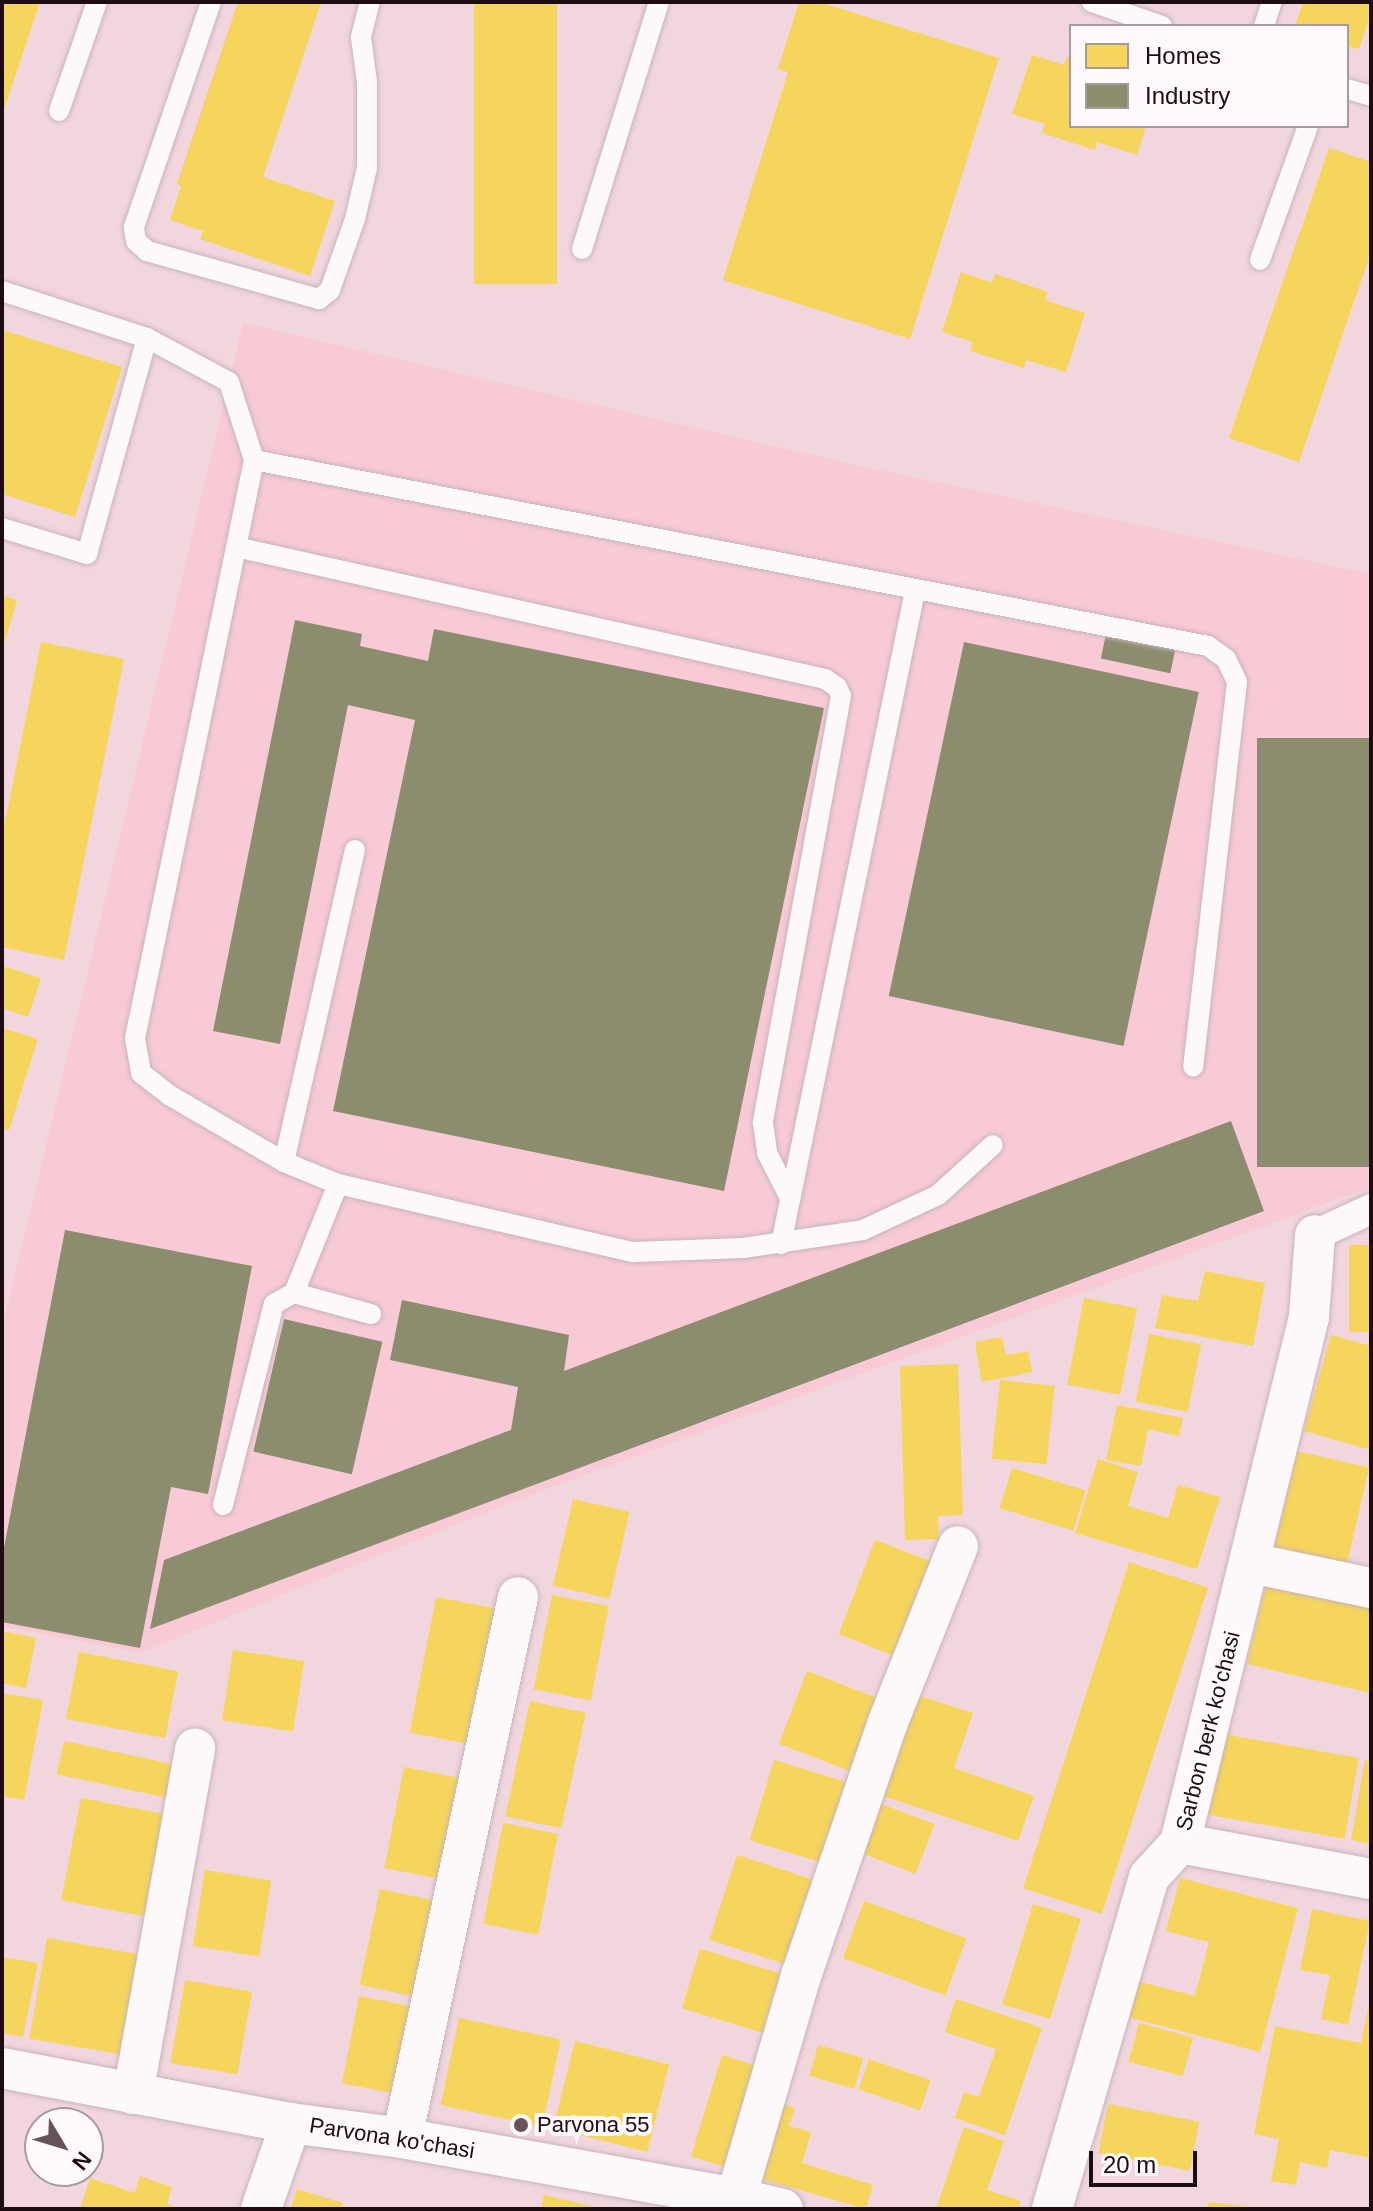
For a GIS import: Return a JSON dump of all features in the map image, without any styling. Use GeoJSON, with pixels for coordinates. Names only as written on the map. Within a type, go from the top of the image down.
{"type":"FeatureCollection","features":[{"type":"Feature","properties":{"kind":"street"},"geometry":{"type":"LineString","coordinates":[[1315,1235],[1371,1209]]}},
{"type":"Feature","properties":{"kind":"street","name":"Sarbon berk ko'chasi"},"geometry":{"type":"LineString","coordinates":[[1052,2209],[1149,1877],[1180,1843],[1309,1317],[1315,1235]]}},
{"type":"Feature","properties":{"kind":"street"},"geometry":{"type":"LineString","coordinates":[[736,2198],[807,1958],[888,1722],[958,1546]]}},
{"type":"Feature","properties":{"kind":"street"},"geometry":{"type":"LineString","coordinates":[[1251,1563],[1371,1588]]}},
{"type":"Feature","properties":{"kind":"street"},"geometry":{"type":"LineString","coordinates":[[402,2138],[518,1597]]}},
{"type":"Feature","properties":{"kind":"street"},"geometry":{"type":"LineString","coordinates":[[133,2094],[195,1749]]}},
{"type":"Feature","properties":{"kind":"street"},"geometry":{"type":"LineString","coordinates":[[1180,1843],[1371,1879]]}},
{"type":"Feature","properties":{"kind":"street","name":"Parvona ko'chasi"},"geometry":{"type":"LineString","coordinates":[[2,2068],[291,2123],[402,2138],[783,2209]]}},
{"type":"Feature","properties":{"kind":"street"},"geometry":{"type":"LineString","coordinates":[[261,2209],[291,2123]]}},
{"type":"Feature","properties":{"kind":"lane"},"geometry":{"type":"LineString","coordinates":[[59,111],[97,2]]}},
{"type":"Feature","properties":{"kind":"lane"},"geometry":{"type":"LineString","coordinates":[[211,2],[134,227],[136,241],[147,251],[319,299],[330,290],[355,219],[367,168],[367,82],[361,37],[370,2]]}},
{"type":"Feature","properties":{"kind":"lane"},"geometry":{"type":"LineString","coordinates":[[582,249],[659,2]]}},
{"type":"Feature","properties":{"kind":"lane"},"geometry":{"type":"LineString","coordinates":[[1092,2],[1156,24]]}},
{"type":"Feature","properties":{"kind":"lane"},"geometry":{"type":"LineString","coordinates":[[1265,24],[1272,2]]}},
{"type":"Feature","properties":{"kind":"lane"},"geometry":{"type":"LineString","coordinates":[[1349,90],[1371,96]]}},
{"type":"Feature","properties":{"kind":"lane"},"geometry":{"type":"LineString","coordinates":[[1260,260],[1307,128]]}},
{"type":"Feature","properties":{"kind":"lane"},"geometry":{"type":"LineString","coordinates":[[2,291],[147,338],[229,382],[254,460],[135,1038],[141,1073],[169,1095],[284,1162],[338,1184],[633,1252],[781,1244],[863,1230],[938,1195],[993,1145]]}},
{"type":"Feature","properties":{"kind":"lane"},"geometry":{"type":"LineString","coordinates":[[2,528],[87,554],[147,338]]}},
{"type":"Feature","properties":{"kind":"lane"},"geometry":{"type":"LineString","coordinates":[[254,460],[1208,646],[1226,659],[1237,682],[1193,1066]]}},
{"type":"Feature","properties":{"kind":"lane"},"geometry":{"type":"LineString","coordinates":[[236,547],[810,676],[837,687],[841,696],[763,1123],[767,1153],[790,1198]]}},
{"type":"Feature","properties":{"kind":"lane"},"geometry":{"type":"LineString","coordinates":[[781,1244],[915,591]]}},
{"type":"Feature","properties":{"kind":"lane"},"geometry":{"type":"LineString","coordinates":[[284,1162],[355,850]]}},
{"type":"Feature","properties":{"kind":"lane"},"geometry":{"type":"LineString","coordinates":[[223,1505],[274,1304],[294,1293],[338,1184]]}},
{"type":"Feature","properties":{"kind":"lane"},"geometry":{"type":"LineString","coordinates":[[294,1293],[371,1314]]}},
{"type":"Feature","properties":{"kind":"shaded area"},"geometry":{"type":"Polygon","coordinates":[[[243,323],[851,464],[1371,574],[1371,1187],[511,1502],[140,1653],[2,1626],[2,1329],[243,323]]]}},
{"type":"Feature","properties":{"kind":"building: Homes"},"geometry":{"type":"Polygon","coordinates":[[[2,2],[40,2],[3,113],[2,113],[2,2]]]}},
{"type":"Feature","properties":{"kind":"building: Homes"},"geometry":{"type":"Polygon","coordinates":[[[238,2],[321,2],[263,177],[335,201],[310,276],[200,239],[203,231],[170,220],[181,186],[177,184],[238,2]]]}},
{"type":"Feature","properties":{"kind":"building: Homes"},"geometry":{"type":"Polygon","coordinates":[[[474,2],[557,2],[557,284],[474,284],[474,2]]]}},
{"type":"Feature","properties":{"kind":"building: Homes"},"geometry":{"type":"Polygon","coordinates":[[[799,2],[819,2],[999,58],[910,339],[723,280],[788,72],[778,69],[799,2]]]}},
{"type":"Feature","properties":{"kind":"building: Homes"},"geometry":{"type":"Polygon","coordinates":[[[1303,2],[1371,2],[1371,14],[1359,49],[1349,46],[1349,24],[1296,24],[1303,2]]]}},
{"type":"Feature","properties":{"kind":"building: Homes"},"geometry":{"type":"Polygon","coordinates":[[[1032,55],[1064,65],[1066,57],[1069,58],[1069,128],[1145,128],[1137,155],[1097,142],[1095,150],[1042,133],[1045,124],[1012,114],[1032,55]]]}},
{"type":"Feature","properties":{"kind":"building: Homes"},"geometry":{"type":"Polygon","coordinates":[[[1329,148],[1371,162],[1371,252],[1299,462],[1229,438],[1329,148]]]}},
{"type":"Feature","properties":{"kind":"building: Homes"},"geometry":{"type":"Polygon","coordinates":[[[961,272],[992,283],[995,274],[1048,292],[1045,300],[1085,313],[1066,372],[1026,360],[1024,368],[970,351],[973,342],[942,332],[961,272]]]}},
{"type":"Feature","properties":{"kind":"building: Homes"},"geometry":{"type":"Polygon","coordinates":[[[2,330],[122,367],[75,517],[2,494],[2,330]]]}},
{"type":"Feature","properties":{"kind":"building: Homes"},"geometry":{"type":"Polygon","coordinates":[[[2,595],[17,600],[3,647],[2,647],[2,595]]]}},
{"type":"Feature","properties":{"kind":"building: Homes"},"geometry":{"type":"Polygon","coordinates":[[[41,642],[124,659],[64,960],[2,947],[2,837],[41,642]]]}},
{"type":"Feature","properties":{"kind":"building: Homes"},"geometry":{"type":"Polygon","coordinates":[[[2,966],[41,978],[28,1017],[2,1008],[2,966]]]}},
{"type":"Feature","properties":{"kind":"building: Homes"},"geometry":{"type":"Polygon","coordinates":[[[2,1028],[38,1039],[9,1130],[2,1128],[2,1028]]]}},
{"type":"Feature","properties":{"kind":"building: Homes"},"geometry":{"type":"Polygon","coordinates":[[[1349,1245],[1371,1245],[1371,1332],[1349,1332],[1349,1245]]]}},
{"type":"Feature","properties":{"kind":"building: Homes"},"geometry":{"type":"Polygon","coordinates":[[[1205,1271],[1265,1283],[1253,1346],[1155,1328],[1162,1295],[1198,1301],[1205,1271]]]}},
{"type":"Feature","properties":{"kind":"building: Homes"},"geometry":{"type":"Polygon","coordinates":[[[1084,1298],[1137,1308],[1120,1395],[1067,1384],[1084,1298]]]}},
{"type":"Feature","properties":{"kind":"building: Homes"},"geometry":{"type":"Polygon","coordinates":[[[1149,1334],[1201,1344],[1188,1412],[1136,1402],[1149,1334]]]}},
{"type":"Feature","properties":{"kind":"building: Homes"},"geometry":{"type":"Polygon","coordinates":[[[1331,1335],[1371,1346],[1371,1450],[1304,1431],[1331,1335]]]}},
{"type":"Feature","properties":{"kind":"building: Homes"},"geometry":{"type":"Polygon","coordinates":[[[1002,1337],[1006,1355],[1028,1351],[1032,1372],[982,1382],[975,1342],[1002,1337]]]}},
{"type":"Feature","properties":{"kind":"building: Homes"},"geometry":{"type":"Polygon","coordinates":[[[958,1364],[963,1515],[938,1516],[939,1539],[905,1540],[900,1366],[958,1364]]]}},
{"type":"Feature","properties":{"kind":"building: Homes"},"geometry":{"type":"Polygon","coordinates":[[[1000,1380],[1055,1386],[1046,1464],[992,1459],[1000,1380]]]}},
{"type":"Feature","properties":{"kind":"building: Homes"},"geometry":{"type":"Polygon","coordinates":[[[1117,1405],[1183,1418],[1179,1436],[1148,1429],[1141,1466],[1106,1460],[1117,1405]]]}},
{"type":"Feature","properties":{"kind":"building: Homes"},"geometry":{"type":"Polygon","coordinates":[[[1297,1451],[1369,1468],[1345,1573],[1273,1556],[1297,1451]]]}},
{"type":"Feature","properties":{"kind":"building: Homes"},"geometry":{"type":"Polygon","coordinates":[[[1098,1459],[1138,1472],[1128,1506],[1168,1518],[1178,1485],[1220,1497],[1197,1569],[1075,1533],[1098,1459]]]}},
{"type":"Feature","properties":{"kind":"building: Homes"},"geometry":{"type":"Polygon","coordinates":[[[1012,1468],[1086,1491],[1073,1531],[1000,1508],[1012,1468]]]}},
{"type":"Feature","properties":{"kind":"building: Homes"},"geometry":{"type":"Polygon","coordinates":[[[573,1499],[630,1512],[609,1599],[553,1586],[573,1499]]]}},
{"type":"Feature","properties":{"kind":"building: Homes"},"geometry":{"type":"Polygon","coordinates":[[[875,1540],[932,1562],[896,1656],[839,1634],[875,1540]]]}},
{"type":"Feature","properties":{"kind":"building: Homes"},"geometry":{"type":"Polygon","coordinates":[[[1129,1562],[1208,1588],[1102,1914],[1023,1888],[1129,1562]]]}},
{"type":"Feature","properties":{"kind":"building: Homes"},"geometry":{"type":"Polygon","coordinates":[[[1269,1572],[1371,1596],[1371,1693],[1247,1664],[1269,1572]]]}},
{"type":"Feature","properties":{"kind":"building: Homes"},"geometry":{"type":"Polygon","coordinates":[[[552,1595],[609,1606],[591,1700],[534,1689],[552,1595]]]}},
{"type":"Feature","properties":{"kind":"building: Homes"},"geometry":{"type":"Polygon","coordinates":[[[436,1597],[497,1609],[471,1744],[410,1732],[436,1597]]]}},
{"type":"Feature","properties":{"kind":"building: Homes"},"geometry":{"type":"Polygon","coordinates":[[[2,1631],[36,1638],[26,1688],[2,1683],[2,1631]]]}},
{"type":"Feature","properties":{"kind":"building: Homes"},"geometry":{"type":"Polygon","coordinates":[[[233,1650],[304,1661],[293,1731],[222,1720],[233,1650]]]}},
{"type":"Feature","properties":{"kind":"building: Homes"},"geometry":{"type":"Polygon","coordinates":[[[79,1652],[178,1671],[165,1738],[66,1719],[79,1652]]]}},
{"type":"Feature","properties":{"kind":"building: Homes"},"geometry":{"type":"Polygon","coordinates":[[[807,1671],[877,1698],[849,1771],[779,1744],[807,1671]]]}},
{"type":"Feature","properties":{"kind":"building: Homes"},"geometry":{"type":"Polygon","coordinates":[[[2,1693],[43,1700],[24,1800],[2,1796],[2,1693]]]}},
{"type":"Feature","properties":{"kind":"building: Homes"},"geometry":{"type":"Polygon","coordinates":[[[917,1695],[973,1713],[954,1768],[1034,1796],[1018,1841],[883,1796],[917,1695]]]}},
{"type":"Feature","properties":{"kind":"building: Homes"},"geometry":{"type":"Polygon","coordinates":[[[530,1701],[586,1713],[561,1828],[505,1816],[530,1701]]]}},
{"type":"Feature","properties":{"kind":"building: Homes"},"geometry":{"type":"Polygon","coordinates":[[[1217,1733],[1359,1758],[1345,1839],[1203,1814],[1217,1733]]]}},
{"type":"Feature","properties":{"kind":"building: Homes"},"geometry":{"type":"Polygon","coordinates":[[[64,1741],[182,1766],[175,1799],[57,1774],[64,1741]]]}},
{"type":"Feature","properties":{"kind":"building: Homes"},"geometry":{"type":"Polygon","coordinates":[[[774,1760],[848,1783],[823,1863],[749,1840],[774,1760]]]}},
{"type":"Feature","properties":{"kind":"building: Homes"},"geometry":{"type":"Polygon","coordinates":[[[1365,1760],[1371,1761],[1371,1844],[1351,1840],[1365,1760]]]}},
{"type":"Feature","properties":{"kind":"building: Homes"},"geometry":{"type":"Polygon","coordinates":[[[404,1767],[463,1778],[443,1880],[384,1868],[404,1767]]]}},
{"type":"Feature","properties":{"kind":"building: Homes"},"geometry":{"type":"Polygon","coordinates":[[[81,1798],[166,1815],[147,1917],[61,1900],[81,1798]]]}},
{"type":"Feature","properties":{"kind":"building: Homes"},"geometry":{"type":"Polygon","coordinates":[[[871,1800],[934,1824],[915,1874],[852,1849],[871,1800]]]}},
{"type":"Feature","properties":{"kind":"building: Homes"},"geometry":{"type":"Polygon","coordinates":[[[503,1823],[558,1834],[538,1935],[483,1924],[503,1823]]]}},
{"type":"Feature","properties":{"kind":"building: Homes"},"geometry":{"type":"Polygon","coordinates":[[[737,1855],[812,1879],[785,1964],[709,1940],[737,1855]]]}},
{"type":"Feature","properties":{"kind":"building: Homes"},"geometry":{"type":"Polygon","coordinates":[[[205,1870],[271,1880],[259,1957],[193,1946],[205,1870]]]}},
{"type":"Feature","properties":{"kind":"building: Homes"},"geometry":{"type":"Polygon","coordinates":[[[1180,1878],[1298,1908],[1260,2052],[1128,2017],[1137,1981],[1195,1996],[1209,1942],[1166,1931],[1180,1878]]]}},
{"type":"Feature","properties":{"kind":"building: Homes"},"geometry":{"type":"Polygon","coordinates":[[[380,1889],[435,1901],[414,1997],[360,1985],[380,1889]]]}},
{"type":"Feature","properties":{"kind":"building: Homes"},"geometry":{"type":"Polygon","coordinates":[[[864,1901],[966,1938],[946,1996],[843,1958],[864,1901]]]}},
{"type":"Feature","properties":{"kind":"building: Homes"},"geometry":{"type":"Polygon","coordinates":[[[1033,1904],[1081,1919],[1050,2019],[1002,2004],[1033,1904]]]}},
{"type":"Feature","properties":{"kind":"building: Homes"},"geometry":{"type":"Polygon","coordinates":[[[1312,1909],[1370,1921],[1348,2025],[1321,2019],[1330,1975],[1300,1970],[1312,1909]]]}},
{"type":"Feature","properties":{"kind":"building: Homes"},"geometry":{"type":"Polygon","coordinates":[[[47,1938],[142,1955],[124,2055],[29,2038],[47,1938]]]}},
{"type":"Feature","properties":{"kind":"building: Homes"},"geometry":{"type":"Polygon","coordinates":[[[700,1949],[780,1974],[762,2033],[682,2008],[700,1949]]]}},
{"type":"Feature","properties":{"kind":"building: Homes"},"geometry":{"type":"Polygon","coordinates":[[[2,1957],[38,1963],[23,2037],[2,2033],[2,1957]]]}},
{"type":"Feature","properties":{"kind":"building: Homes"},"geometry":{"type":"Polygon","coordinates":[[[185,1980],[252,1992],[237,2075],[170,2063],[185,1980]]]}},
{"type":"Feature","properties":{"kind":"building: Homes"},"geometry":{"type":"Polygon","coordinates":[[[359,1996],[414,2007],[397,2094],[342,2083],[359,1996]]]}},
{"type":"Feature","properties":{"kind":"building: Homes"},"geometry":{"type":"Polygon","coordinates":[[[1370,1998],[1371,2158],[1330,2150],[1327,2168],[1300,2162],[1296,2185],[1271,2181],[1279,2139],[1254,2134],[1275,2026],[1361,2043],[1370,1998]]]}},
{"type":"Feature","properties":{"kind":"building: Homes"},"geometry":{"type":"Polygon","coordinates":[[[956,1999],[1042,2028],[1005,2135],[955,2118],[964,2092],[979,2097],[996,2049],[945,2032],[956,1999]]]}},
{"type":"Feature","properties":{"kind":"building: Homes"},"geometry":{"type":"Polygon","coordinates":[[[459,2018],[561,2040],[542,2127],[440,2105],[459,2018]]]}},
{"type":"Feature","properties":{"kind":"building: Homes"},"geometry":{"type":"Polygon","coordinates":[[[1139,2023],[1193,2037],[1183,2076],[1129,2062],[1139,2023]]]}},
{"type":"Feature","properties":{"kind":"building: Homes"},"geometry":{"type":"Polygon","coordinates":[[[575,2041],[669,2064],[647,2152],[553,2128],[575,2041]]]}},
{"type":"Feature","properties":{"kind":"building: Homes"},"geometry":{"type":"Polygon","coordinates":[[[818,2045],[863,2058],[854,2089],[809,2076],[818,2045]]]}},
{"type":"Feature","properties":{"kind":"building: Homes"},"geometry":{"type":"Polygon","coordinates":[[[722,2055],[759,2066],[728,2168],[691,2156],[722,2055]]]}},
{"type":"Feature","properties":{"kind":"building: Homes"},"geometry":{"type":"Polygon","coordinates":[[[869,2059],[930,2080],[920,2110],[859,2089],[869,2059]]]}},
{"type":"Feature","properties":{"kind":"building: Homes"},"geometry":{"type":"Polygon","coordinates":[[[778,2103],[795,2108],[789,2126],[811,2132],[802,2163],[873,2185],[866,2209],[755,2177],[778,2103]]]}},
{"type":"Feature","properties":{"kind":"building: Homes"},"geometry":{"type":"Polygon","coordinates":[[[1108,2104],[1199,2122],[1190,2171],[1098,2153],[1108,2104]]]}},
{"type":"Feature","properties":{"kind":"building: Homes"},"geometry":{"type":"Polygon","coordinates":[[[964,2127],[1004,2141],[987,2190],[1021,2201],[1018,2209],[936,2209],[964,2127]]]}},
{"type":"Feature","properties":{"kind":"building: Homes"},"geometry":{"type":"Polygon","coordinates":[[[140,2176],[172,2187],[167,2204],[180,2209],[80,2209],[87,2187],[104,2187],[104,2183],[135,2193],[140,2176]]]}},
{"type":"Feature","properties":{"kind":"building: Homes"},"geometry":{"type":"Polygon","coordinates":[[[297,2189],[343,2203],[341,2209],[291,2209],[297,2189]]]}},
{"type":"Feature","properties":{"kind":"building: Homes"},"geometry":{"type":"Polygon","coordinates":[[[544,2195],[600,2208],[600,2209],[541,2209],[544,2195]]]}},
{"type":"Feature","properties":{"kind":"building: Homes"},"geometry":{"type":"Polygon","coordinates":[[[1208,2202],[1252,2207],[1252,2209],[1207,2209],[1208,2202]]]}},
{"type":"Feature","properties":{"kind":"building: Industry"},"geometry":{"type":"Polygon","coordinates":[[[295,620],[362,634],[360,646],[428,661],[434,629],[824,708],[724,1191],[333,1111],[415,720],[348,705],[280,1044],[213,1031],[295,620]]]}},
{"type":"Feature","properties":{"kind":"building: Industry"},"geometry":{"type":"Polygon","coordinates":[[[1106,634],[1175,649],[1170,673],[1101,658],[1106,634]]]}},
{"type":"Feature","properties":{"kind":"building: Industry"},"geometry":{"type":"Polygon","coordinates":[[[964,642],[1199,692],[1123,1046],[889,996],[964,642]]]}},
{"type":"Feature","properties":{"kind":"building: Industry"},"geometry":{"type":"Polygon","coordinates":[[[1257,738],[1371,738],[1371,1167],[1257,1167],[1257,738]]]}},
{"type":"Feature","properties":{"kind":"building: Industry"},"geometry":{"type":"Polygon","coordinates":[[[1231,1121],[1264,1211],[150,1629],[164,1560],[511,1430],[518,1387],[390,1360],[402,1300],[569,1335],[564,1371],[1231,1121]]]}},
{"type":"Feature","properties":{"kind":"building: Industry"},"geometry":{"type":"Polygon","coordinates":[[[65,1230],[252,1266],[208,1494],[171,1487],[140,1648],[2,1622],[2,1558],[65,1230]]]}},
{"type":"Feature","properties":{"kind":"building: Industry"},"geometry":{"type":"Polygon","coordinates":[[[284,1319],[382,1342],[352,1474],[253,1452],[284,1319]]]}},
{"type":"Feature","properties":{"kind":"place","name":"Parvona 55"},"geometry":{"type":"Point","coordinates":[521,2125]}}]}
